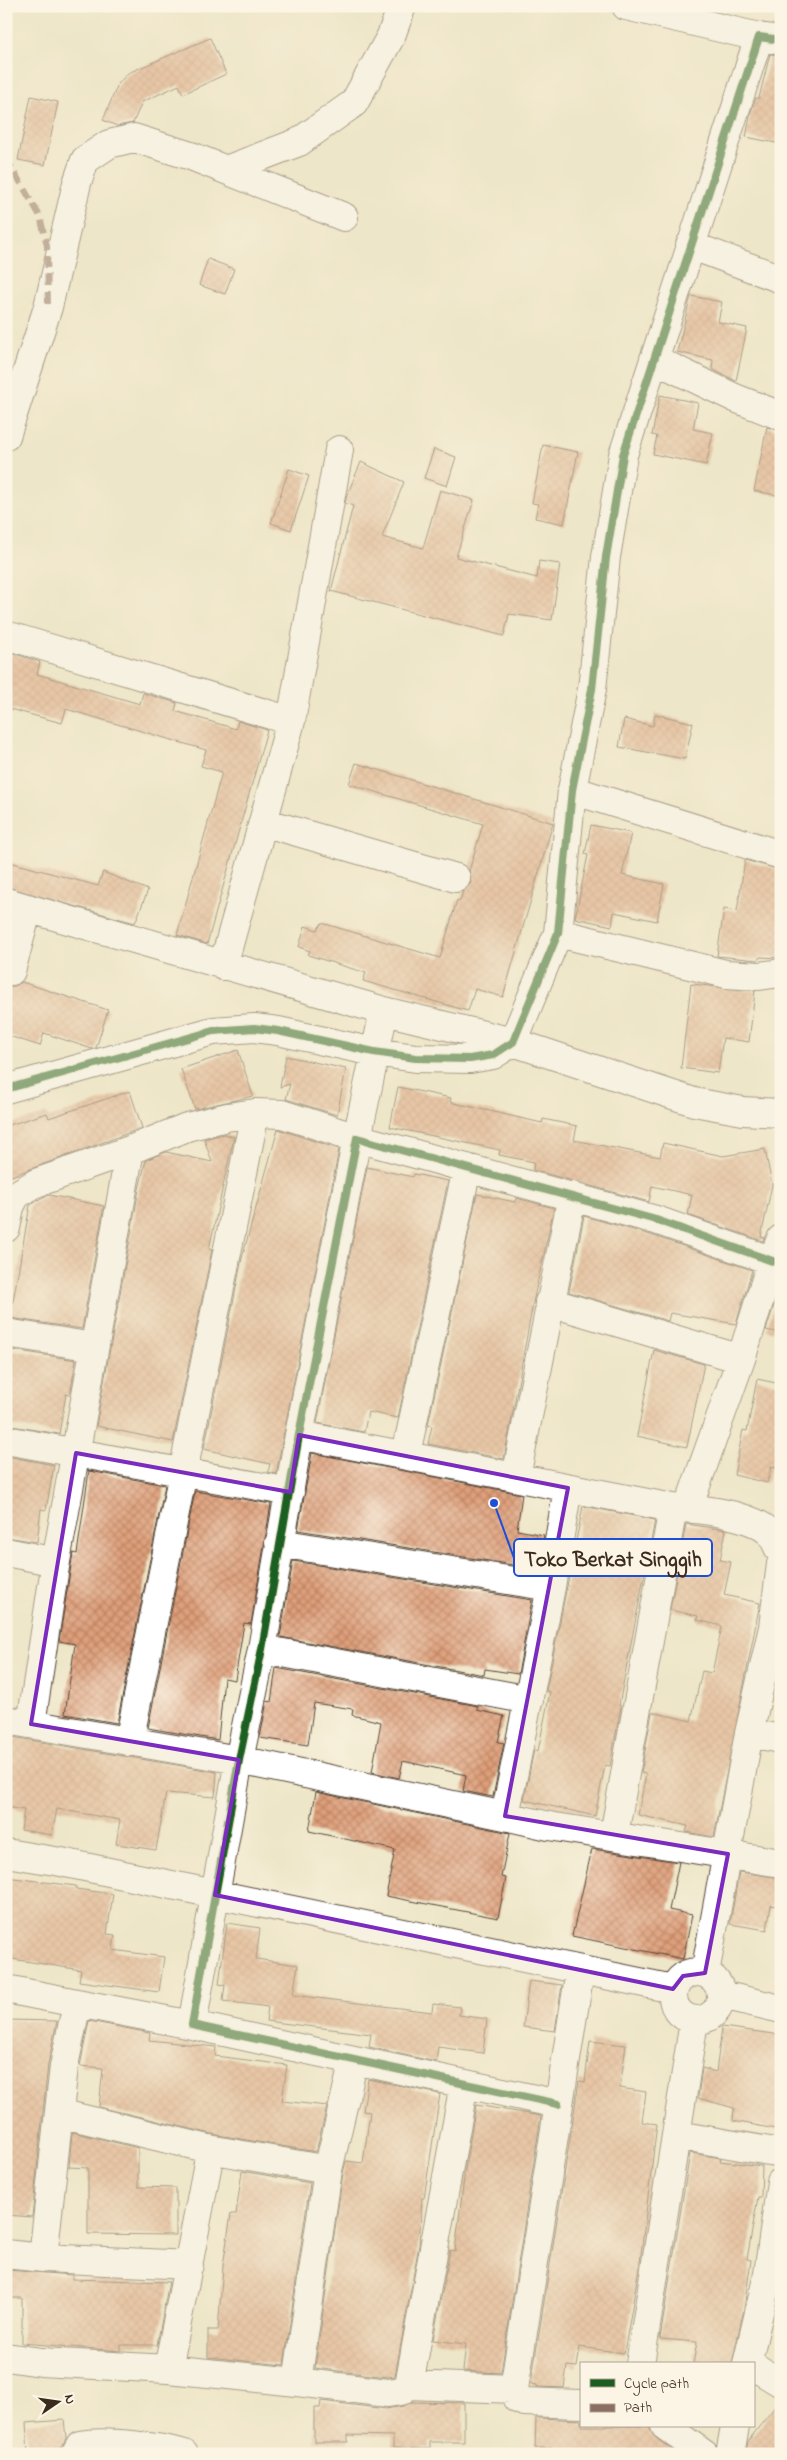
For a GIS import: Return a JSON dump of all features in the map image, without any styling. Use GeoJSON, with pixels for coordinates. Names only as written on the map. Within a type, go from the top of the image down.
{"type":"FeatureCollection","features":[{"type":"Feature","properties":{"kind":"street"},"geometry":{"type":"LineString","coordinates":[[226,170],[299,142],[354,103],[391,36],[402,6]]}},
{"type":"Feature","properties":{"kind":"street"},"geometry":{"type":"LineString","coordinates":[[6,1089],[213,1032],[254,1028],[278,1031],[374,1052],[416,1058],[470,1059],[493,1055],[513,1042],[558,933],[572,790],[592,689],[606,557],[623,455],[690,245],[770,39],[688,14],[626,6]]}},
{"type":"Feature","properties":{"kind":"street"},"geometry":{"type":"LineString","coordinates":[[6,436],[48,307],[77,183],[86,160],[109,144],[134,138],[191,156],[344,217]]}},
{"type":"Feature","properties":{"kind":"street"},"geometry":{"type":"LineString","coordinates":[[690,245],[781,279]]}},
{"type":"Feature","properties":{"kind":"street"},"geometry":{"type":"LineString","coordinates":[[654,359],[735,398],[781,416]]}},
{"type":"Feature","properties":{"kind":"street"},"geometry":{"type":"LineString","coordinates":[[223,966],[291,721],[339,450]]}},
{"type":"Feature","properties":{"kind":"street"},"geometry":{"type":"LineString","coordinates":[[6,635],[291,721]]}},
{"type":"Feature","properties":{"kind":"street"},"geometry":{"type":"LineString","coordinates":[[572,790],[781,855]]}},
{"type":"Feature","properties":{"kind":"street"},"geometry":{"type":"LineString","coordinates":[[263,822],[456,878]]}},
{"type":"Feature","properties":{"kind":"street"},"geometry":{"type":"LineString","coordinates":[[11,971],[17,905],[223,966],[384,1010],[513,1042],[694,1102],[743,1111],[781,1113]]}},
{"type":"Feature","properties":{"kind":"street"},"geometry":{"type":"LineString","coordinates":[[558,933],[726,974],[759,976],[781,973]]}},
{"type":"Feature","properties":{"kind":"street"},"geometry":{"type":"LineString","coordinates":[[192,2025],[239,1760],[262,1649],[299,1435],[374,1052],[384,1010]]}},
{"type":"Feature","properties":{"kind":"street"},"geometry":{"type":"LineString","coordinates":[[129,1742],[256,1113]]}},
{"type":"Feature","properties":{"kind":"street"},"geometry":{"type":"LineString","coordinates":[[6,1228],[10,1207],[16,1195],[36,1183],[130,1150],[187,1127],[227,1117],[256,1113],[282,1114],[357,1138],[778,1254],[741,1359],[681,1508],[614,1835]]}},
{"type":"Feature","properties":{"kind":"street"},"geometry":{"type":"LineString","coordinates":[[130,1150],[56,1562],[18,1722],[239,1760],[549,1826],[781,1863]]}},
{"type":"Feature","properties":{"kind":"street"},"geometry":{"type":"LineString","coordinates":[[406,1454],[467,1168]]}},
{"type":"Feature","properties":{"kind":"street"},"geometry":{"type":"LineString","coordinates":[[516,1477],[549,1302],[572,1196]]}},
{"type":"Feature","properties":{"kind":"street"},"geometry":{"type":"LineString","coordinates":[[549,1302],[741,1359]]}},
{"type":"Feature","properties":{"kind":"street"},"geometry":{"type":"LineString","coordinates":[[6,1333],[94,1348]]}},
{"type":"Feature","properties":{"kind":"street"},"geometry":{"type":"LineString","coordinates":[[299,1435],[753,1522],[768,1530],[781,1553]]}},
{"type":"Feature","properties":{"kind":"street"},"geometry":{"type":"LineString","coordinates":[[6,1440],[290,1492]]}},
{"type":"Feature","properties":{"kind":"street"},"geometry":{"type":"LineString","coordinates":[[505,1816],[551,1588],[568,1488]]}},
{"type":"Feature","properties":{"kind":"street"},"geometry":{"type":"LineString","coordinates":[[279,1543],[551,1588]]}},
{"type":"Feature","properties":{"kind":"street"},"geometry":{"type":"LineString","coordinates":[[6,1552],[56,1562]]}},
{"type":"Feature","properties":{"kind":"street"},"geometry":{"type":"LineString","coordinates":[[705,1973],[749,1733],[777,1628],[781,1564]]}},
{"type":"Feature","properties":{"kind":"street"},"geometry":{"type":"LineString","coordinates":[[262,1649],[529,1700]]}},
{"type":"Feature","properties":{"kind":"street"},"geometry":{"type":"LineString","coordinates":[[749,1733],[781,1739]]}},
{"type":"Feature","properties":{"kind":"street"},"geometry":{"type":"LineString","coordinates":[[6,1853],[61,1862],[215,1896],[407,1933],[580,1971],[674,1989]]}},
{"type":"Feature","properties":{"kind":"street"},"geometry":{"type":"LineString","coordinates":[[580,1971],[514,2389],[518,2399],[524,2402],[580,2404]]}},
{"type":"Feature","properties":{"kind":"street"},"geometry":{"type":"LineString","coordinates":[[697,1971],[705,1973],[713,1978],[719,1986],[722,1995],[720,2006],[714,2014],[704,2020],[694,2021],[684,2017],[676,2010],[673,2000],[674,1989],[683,1976],[697,1971]]}},
{"type":"Feature","properties":{"kind":"street"},"geometry":{"type":"LineString","coordinates":[[6,1989],[192,2025],[558,2104]]}},
{"type":"Feature","properties":{"kind":"street"},"geometry":{"type":"LineString","coordinates":[[722,1995],[781,2009]]}},
{"type":"Feature","properties":{"kind":"street"},"geometry":{"type":"LineString","coordinates":[[43,2258],[64,2066],[76,2003]]}},
{"type":"Feature","properties":{"kind":"street"},"geometry":{"type":"LineString","coordinates":[[640,2362],[694,2021]]}},
{"type":"Feature","properties":{"kind":"street"},"geometry":{"type":"LineString","coordinates":[[297,2382],[328,2170],[354,2060]]}},
{"type":"Feature","properties":{"kind":"street"},"geometry":{"type":"LineString","coordinates":[[409,2386],[464,2084]]}},
{"type":"Feature","properties":{"kind":"street"},"geometry":{"type":"LineString","coordinates":[[59,2113],[209,2149],[328,2170]]}},
{"type":"Feature","properties":{"kind":"street"},"geometry":{"type":"LineString","coordinates":[[677,2135],[781,2153]]}},
{"type":"Feature","properties":{"kind":"street"},"geometry":{"type":"LineString","coordinates":[[168,2369],[189,2266],[209,2149]]}},
{"type":"Feature","properties":{"kind":"street"},"geometry":{"type":"LineString","coordinates":[[750,2362],[774,2275],[781,2182]]}},
{"type":"Feature","properties":{"kind":"street"},"geometry":{"type":"LineString","coordinates":[[6,2254],[43,2258],[189,2266]]}},
{"type":"Feature","properties":{"kind":"street"},"geometry":{"type":"LineString","coordinates":[[6,2357],[41,2362],[168,2369],[388,2393],[401,2391],[409,2386],[514,2389]]}},
{"type":"Feature","properties":{"kind":"street"},"geometry":{"type":"LineString","coordinates":[[754,2367],[781,2382]]}},
{"type":"Feature","properties":{"kind":"street"},"geometry":{"type":"LineString","coordinates":[[668,2428],[704,2454]]}},
{"type":"Feature","properties":{"kind":"street"},"geometry":{"type":"LineString","coordinates":[[730,2454],[735,2428]]}},
{"type":"Feature","properties":{"kind":"street"},"geometry":{"type":"LineString","coordinates":[[75,2454],[80,2445],[86,2444],[110,2444],[179,2453]]}},
{"type":"Feature","properties":{"kind":"highlighted area"},"geometry":{"type":"Polygon","coordinates":[[[299,1435],[568,1488],[505,1816],[728,1854],[705,1973],[683,1976],[673,1989],[215,1895],[239,1760],[31,1724],[76,1453],[290,1492],[299,1435]]]}},
{"type":"Feature","properties":{"kind":"building"},"geometry":{"type":"Polygon","coordinates":[[[210,38],[226,74],[183,94],[179,85],[142,102],[133,123],[117,126],[103,120],[118,84],[128,73],[210,38]]]}},
{"type":"Feature","properties":{"kind":"building"},"geometry":{"type":"Polygon","coordinates":[[[770,54],[781,55],[781,144],[746,137],[751,112],[756,98],[759,98],[770,54]]]}},
{"type":"Feature","properties":{"kind":"building"},"geometry":{"type":"Polygon","coordinates":[[[31,96],[58,102],[45,165],[18,160],[31,96]]]}},
{"type":"Feature","properties":{"kind":"building"},"geometry":{"type":"Polygon","coordinates":[[[208,259],[234,269],[225,294],[199,285],[208,259]]]}},
{"type":"Feature","properties":{"kind":"building"},"geometry":{"type":"Polygon","coordinates":[[[691,296],[722,302],[718,322],[747,328],[736,381],[712,369],[713,360],[677,352],[691,296]]]}},
{"type":"Feature","properties":{"kind":"building"},"geometry":{"type":"Polygon","coordinates":[[[660,395],[698,403],[693,429],[713,433],[706,465],[653,454],[657,436],[652,435],[660,395]]]}},
{"type":"Feature","properties":{"kind":"building"},"geometry":{"type":"Polygon","coordinates":[[[767,427],[781,431],[781,496],[754,491],[767,427]]]}},
{"type":"Feature","properties":{"kind":"building"},"geometry":{"type":"Polygon","coordinates":[[[543,445],[578,452],[564,524],[535,518],[538,504],[532,503],[543,445]]]}},
{"type":"Feature","properties":{"kind":"building"},"geometry":{"type":"Polygon","coordinates":[[[434,449],[456,457],[447,486],[424,478],[434,449]]]}},
{"type":"Feature","properties":{"kind":"building"},"geometry":{"type":"Polygon","coordinates":[[[361,462],[404,482],[382,537],[423,548],[440,490],[474,500],[456,557],[537,578],[539,561],[560,564],[552,620],[509,614],[504,636],[331,591],[353,506],[345,503],[361,462]]]}},
{"type":"Feature","properties":{"kind":"building"},"geometry":{"type":"Polygon","coordinates":[[[289,469],[309,476],[291,530],[271,523],[289,469]]]}},
{"type":"Feature","properties":{"kind":"building"},"geometry":{"type":"Polygon","coordinates":[[[6,651],[40,662],[37,674],[140,704],[143,693],[177,703],[175,711],[236,729],[238,721],[267,730],[207,944],[177,935],[222,772],[201,766],[206,750],[66,709],[62,723],[6,708],[6,651]]]}},
{"type":"Feature","properties":{"kind":"building"},"geometry":{"type":"Polygon","coordinates":[[[655,714],[693,723],[685,759],[619,747],[624,719],[653,726],[655,714]]]}},
{"type":"Feature","properties":{"kind":"building"},"geometry":{"type":"Polygon","coordinates":[[[356,763],[553,823],[503,997],[475,989],[468,1011],[363,981],[366,973],[308,955],[310,951],[299,947],[305,926],[317,930],[322,923],[440,958],[457,900],[460,901],[463,891],[471,883],[469,871],[483,824],[349,784],[356,763]]]}},
{"type":"Feature","properties":{"kind":"building"},"geometry":{"type":"Polygon","coordinates":[[[591,825],[631,833],[622,875],[664,884],[657,921],[614,912],[612,926],[575,918],[588,855],[585,854],[591,825]]]}},
{"type":"Feature","properties":{"kind":"building"},"geometry":{"type":"Polygon","coordinates":[[[745,860],[781,870],[781,958],[760,957],[758,960],[717,956],[724,909],[737,911],[745,860]]]}},
{"type":"Feature","properties":{"kind":"building"},"geometry":{"type":"Polygon","coordinates":[[[6,861],[98,886],[103,872],[148,890],[135,923],[6,887],[6,861]]]}},
{"type":"Feature","properties":{"kind":"building"},"geometry":{"type":"Polygon","coordinates":[[[22,982],[108,1010],[96,1048],[92,1049],[44,1033],[40,1046],[6,1035],[6,986],[15,986],[22,982]]]}},
{"type":"Feature","properties":{"kind":"building"},"geometry":{"type":"Polygon","coordinates":[[[691,984],[755,991],[749,1042],[723,1038],[718,1073],[681,1068],[691,984]]]}},
{"type":"Feature","properties":{"kind":"building"},"geometry":{"type":"Polygon","coordinates":[[[238,1050],[253,1096],[195,1109],[181,1069],[238,1050]]]}},
{"type":"Feature","properties":{"kind":"building"},"geometry":{"type":"Polygon","coordinates":[[[286,1056],[346,1069],[337,1115],[286,1099],[290,1084],[280,1087],[286,1056]]]}},
{"type":"Feature","properties":{"kind":"building"},"geometry":{"type":"Polygon","coordinates":[[[398,1087],[451,1098],[450,1102],[542,1123],[543,1119],[577,1126],[574,1140],[660,1157],[663,1143],[723,1156],[765,1149],[772,1185],[761,1237],[765,1238],[763,1241],[688,1215],[692,1195],[652,1186],[649,1202],[533,1170],[534,1162],[499,1155],[500,1150],[390,1127],[398,1087]]]}},
{"type":"Feature","properties":{"kind":"building"},"geometry":{"type":"Polygon","coordinates":[[[130,1091],[142,1128],[6,1178],[6,1126],[47,1113],[49,1118],[130,1091]]]}},
{"type":"Feature","properties":{"kind":"building"},"geometry":{"type":"Polygon","coordinates":[[[278,1129],[339,1149],[276,1474],[268,1472],[270,1464],[204,1449],[242,1258],[278,1129]]]}},
{"type":"Feature","properties":{"kind":"building"},"geometry":{"type":"Polygon","coordinates":[[[224,1134],[234,1137],[209,1249],[212,1250],[173,1442],[96,1426],[139,1189],[146,1160],[166,1152],[212,1162],[204,1139],[224,1134]]]}},
{"type":"Feature","properties":{"kind":"building"},"geometry":{"type":"Polygon","coordinates":[[[367,1167],[413,1177],[414,1174],[448,1181],[398,1418],[368,1412],[364,1432],[317,1423],[367,1167]]]}},
{"type":"Feature","properties":{"kind":"building"},"geometry":{"type":"Polygon","coordinates":[[[477,1194],[515,1202],[516,1198],[554,1208],[534,1298],[504,1459],[428,1444],[432,1426],[428,1425],[477,1194]]]}},
{"type":"Feature","properties":{"kind":"building"},"geometry":{"type":"Polygon","coordinates":[[[49,1195],[104,1206],[82,1329],[10,1318],[30,1205],[49,1195]]]}},
{"type":"Feature","properties":{"kind":"building"},"geometry":{"type":"Polygon","coordinates":[[[584,1216],[651,1235],[752,1270],[736,1324],[670,1313],[668,1321],[569,1292],[584,1216]]]}},
{"type":"Feature","properties":{"kind":"building"},"geometry":{"type":"Polygon","coordinates":[[[781,1284],[781,1333],[766,1330],[781,1284]]]}},
{"type":"Feature","properties":{"kind":"building"},"geometry":{"type":"Polygon","coordinates":[[[6,1349],[76,1360],[70,1395],[66,1394],[59,1434],[6,1425],[6,1349]]]}},
{"type":"Feature","properties":{"kind":"building"},"geometry":{"type":"Polygon","coordinates":[[[654,1350],[704,1364],[687,1447],[637,1436],[654,1350]]]}},
{"type":"Feature","properties":{"kind":"building"},"geometry":{"type":"Polygon","coordinates":[[[757,1379],[781,1384],[781,1469],[771,1467],[767,1483],[734,1475],[743,1430],[747,1431],[757,1379]]]}},
{"type":"Feature","properties":{"kind":"building"},"geometry":{"type":"Polygon","coordinates":[[[312,1453],[522,1494],[517,1530],[544,1535],[538,1569],[298,1530],[312,1453]]]}},
{"type":"Feature","properties":{"kind":"building"},"geometry":{"type":"Polygon","coordinates":[[[6,1456],[54,1465],[46,1510],[41,1509],[37,1542],[6,1537],[6,1456]]]}},
{"type":"Feature","properties":{"kind":"building"},"geometry":{"type":"Polygon","coordinates":[[[89,1471],[165,1485],[117,1723],[65,1714],[75,1644],[59,1641],[73,1553],[77,1554],[89,1471]]]}},
{"type":"Feature","properties":{"kind":"building"},"geometry":{"type":"Polygon","coordinates":[[[195,1491],[271,1504],[251,1624],[244,1623],[235,1680],[224,1678],[218,1740],[148,1728],[195,1491]]]}},
{"type":"Feature","properties":{"kind":"building"},"geometry":{"type":"Polygon","coordinates":[[[583,1506],[655,1520],[619,1705],[621,1706],[610,1766],[605,1765],[595,1816],[524,1800],[534,1750],[538,1751],[550,1692],[546,1691],[583,1506]]]}},
{"type":"Feature","properties":{"kind":"building"},"geometry":{"type":"Polygon","coordinates":[[[686,1524],[726,1530],[720,1560],[731,1562],[724,1595],[760,1603],[714,1837],[686,1832],[688,1826],[638,1815],[646,1774],[641,1773],[652,1712],[691,1721],[702,1671],[712,1673],[722,1626],[697,1620],[698,1616],[670,1610],[686,1524]]]}},
{"type":"Feature","properties":{"kind":"building"},"geometry":{"type":"Polygon","coordinates":[[[293,1561],[532,1600],[518,1674],[485,1669],[484,1675],[280,1637],[293,1561]]]}},
{"type":"Feature","properties":{"kind":"building"},"geometry":{"type":"Polygon","coordinates":[[[276,1668],[478,1706],[477,1710],[504,1716],[498,1742],[504,1743],[493,1797],[463,1791],[466,1775],[403,1761],[399,1778],[372,1772],[381,1722],[352,1715],[353,1709],[314,1703],[308,1745],[260,1738],[267,1701],[271,1702],[276,1668]]]}},
{"type":"Feature","properties":{"kind":"building"},"geometry":{"type":"Polygon","coordinates":[[[6,1736],[217,1772],[215,1797],[166,1793],[156,1850],[116,1844],[120,1820],[57,1809],[52,1835],[21,1830],[24,1810],[6,1807],[9,1773],[6,1772],[6,1736]]]}},
{"type":"Feature","properties":{"kind":"building"},"geometry":{"type":"Polygon","coordinates":[[[316,1792],[510,1833],[501,1877],[506,1878],[498,1918],[386,1896],[395,1850],[309,1831],[316,1792]]]}},
{"type":"Feature","properties":{"kind":"building"},"geometry":{"type":"Polygon","coordinates":[[[592,1849],[679,1862],[669,1910],[692,1915],[683,1959],[572,1936],[592,1849]]]}},
{"type":"Feature","properties":{"kind":"building"},"geometry":{"type":"Polygon","coordinates":[[[739,1872],[781,1878],[781,1907],[771,1905],[767,1930],[730,1924],[739,1872]]]}},
{"type":"Feature","properties":{"kind":"building"},"geometry":{"type":"Polygon","coordinates":[[[6,1877],[76,1886],[76,1889],[113,1894],[107,1934],[115,1935],[113,1950],[164,1957],[159,1992],[79,1981],[81,1970],[6,1958],[6,1877]]]}},
{"type":"Feature","properties":{"kind":"building"},"geometry":{"type":"Polygon","coordinates":[[[227,1923],[260,1928],[256,1959],[298,1965],[293,1995],[432,2012],[433,2004],[460,2007],[459,2015],[487,2019],[483,2053],[438,2047],[436,2062],[369,2047],[371,2034],[266,2021],[268,2007],[223,2001],[225,1985],[219,1984],[227,1923]]]}},
{"type":"Feature","properties":{"kind":"building"},"geometry":{"type":"Polygon","coordinates":[[[529,1981],[562,1985],[555,2031],[523,2027],[529,1981]]]}},
{"type":"Feature","properties":{"kind":"building"},"geometry":{"type":"Polygon","coordinates":[[[6,2020],[57,2021],[48,2064],[32,2217],[6,2215],[6,2020]]]}},
{"type":"Feature","properties":{"kind":"building"},"geometry":{"type":"Polygon","coordinates":[[[89,2021],[150,2033],[149,2040],[216,2047],[215,2056],[287,2065],[282,2101],[327,2106],[316,2152],[212,2134],[99,2107],[103,2068],[80,2066],[89,2021]]]}},
{"type":"Feature","properties":{"kind":"building"},"geometry":{"type":"Polygon","coordinates":[[[722,2027],[781,2035],[781,2130],[733,2121],[734,2108],[698,2098],[702,2068],[716,2072],[722,2027]]]}},
{"type":"Feature","properties":{"kind":"building"},"geometry":{"type":"Polygon","coordinates":[[[590,2041],[626,2045],[620,2088],[646,2092],[642,2122],[657,2124],[640,2262],[624,2353],[580,2347],[577,2367],[567,2366],[564,2388],[537,2387],[537,2385],[531,2384],[579,2081],[585,2082],[590,2041]]]}},
{"type":"Feature","properties":{"kind":"building"},"geometry":{"type":"Polygon","coordinates":[[[368,2079],[440,2094],[424,2198],[422,2198],[419,2245],[395,2376],[388,2377],[315,2368],[343,2173],[346,2161],[363,2163],[370,2112],[363,2111],[368,2079]]]}},
{"type":"Feature","properties":{"kind":"building"},"geometry":{"type":"Polygon","coordinates":[[[476,2105],[541,2116],[501,2373],[463,2371],[466,2344],[433,2340],[450,2250],[455,2251],[466,2162],[476,2105]]]}},
{"type":"Feature","properties":{"kind":"building"},"geometry":{"type":"Polygon","coordinates":[[[72,2132],[138,2148],[138,2187],[176,2188],[176,2235],[88,2234],[88,2168],[69,2167],[72,2132]]]}},
{"type":"Feature","properties":{"kind":"building"},"geometry":{"type":"Polygon","coordinates":[[[690,2153],[721,2158],[720,2161],[762,2166],[761,2197],[758,2197],[747,2259],[751,2260],[744,2309],[732,2362],[693,2362],[697,2342],[660,2339],[690,2153]]]}},
{"type":"Feature","properties":{"kind":"building"},"geometry":{"type":"Polygon","coordinates":[[[242,2171],[310,2183],[284,2365],[208,2357],[208,2330],[218,2330],[223,2266],[231,2214],[236,2214],[242,2171]]]}},
{"type":"Feature","properties":{"kind":"building"},"geometry":{"type":"Polygon","coordinates":[[[6,2270],[72,2275],[72,2279],[169,2282],[157,2345],[121,2345],[121,2351],[22,2343],[22,2298],[6,2298],[6,2270]]]}},
{"type":"Feature","properties":{"kind":"building"},"geometry":{"type":"Polygon","coordinates":[[[781,2399],[781,2454],[746,2454],[748,2441],[781,2399]]]}},
{"type":"Feature","properties":{"kind":"building"},"geometry":{"type":"Polygon","coordinates":[[[321,2401],[386,2409],[403,2406],[412,2402],[464,2403],[464,2442],[430,2442],[430,2449],[393,2448],[393,2436],[348,2435],[348,2442],[314,2442],[314,2408],[320,2408],[321,2401]]]}},
{"type":"Feature","properties":{"kind":"building"},"geometry":{"type":"Polygon","coordinates":[[[536,2418],[580,2420],[580,2428],[649,2428],[656,2438],[677,2454],[580,2454],[579,2449],[535,2448],[536,2418]]]}},
{"type":"Feature","properties":{"kind":"building"},"geometry":{"type":"Polygon","coordinates":[[[64,2420],[66,2438],[59,2454],[28,2454],[26,2423],[64,2420]]]}},
{"type":"Feature","properties":{"kind":"marked path"},"geometry":{"type":"LineString","coordinates":[[6,158],[40,216],[47,246],[48,307]]}},
{"type":"Feature","properties":{"kind":"cycle path"},"geometry":{"type":"LineString","coordinates":[[6,1089],[213,1031],[254,1028],[278,1031],[374,1052],[416,1058],[470,1059],[493,1055],[513,1042],[558,933],[572,790],[592,689],[606,557],[623,455],[759,37],[781,40]]}},
{"type":"Feature","properties":{"kind":"cycle path"},"geometry":{"type":"LineString","coordinates":[[558,2104],[192,2025],[239,1760],[262,1649],[299,1435],[357,1138],[656,1220],[781,1264]]}},
{"type":"Feature","properties":{"kind":"place","name":"Toko Berkat Singgih"},"geometry":{"type":"Point","coordinates":[494,1503]}}]}
